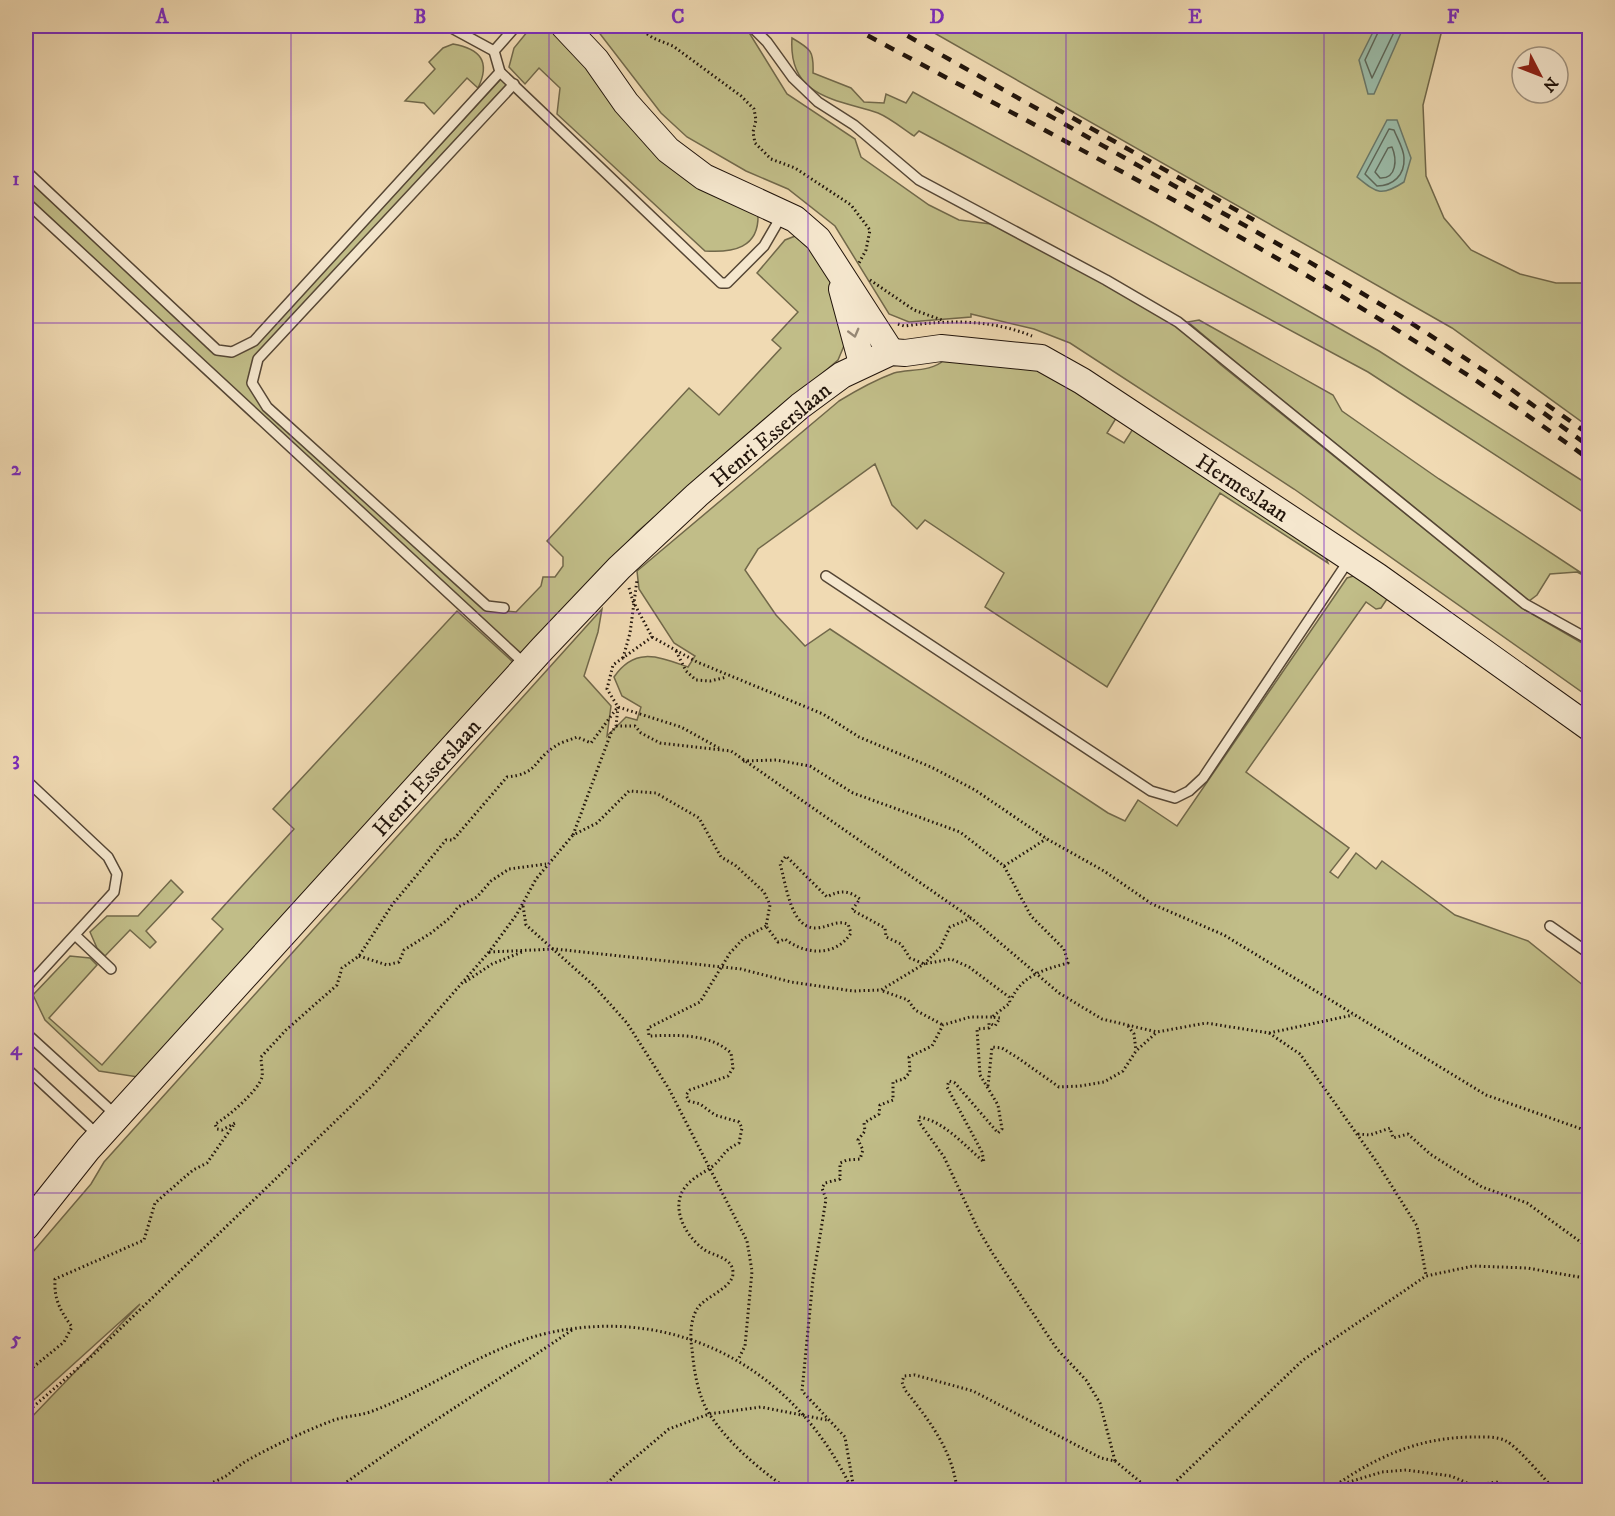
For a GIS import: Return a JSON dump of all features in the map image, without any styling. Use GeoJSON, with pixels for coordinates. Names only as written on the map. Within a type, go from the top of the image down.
{"type":"FeatureCollection","features":[{"type":"Feature","properties":{"kind":"street"},"geometry":{"type":"LineString","coordinates":[[564,26],[596,60],[626,103],[668,150],[704,177],[795,219],[846,265],[891,352],[862,363],[846,265]]}},
{"type":"Feature","properties":{"kind":"street","name":"Hermeslaan"},"geometry":{"type":"LineString","coordinates":[[891,352],[904,340],[928,335],[993,336],[1020,345],[1082,381],[1350,558],[1590,728]]}},
{"type":"Feature","properties":{"kind":"street","name":"Henri Esserslaan"},"geometry":{"type":"LineString","coordinates":[[26,1227],[99,1136],[526,666],[619,568],[697,495],[800,406],[862,363]]}},
{"type":"Feature","properties":{"kind":"lane"},"geometry":{"type":"LineString","coordinates":[[448,26],[494,51],[500,72],[721,283],[727,283],[764,246],[783,213]]}},
{"type":"Feature","properties":{"kind":"lane"},"geometry":{"type":"LineString","coordinates":[[494,51],[516,26]]}},
{"type":"Feature","properties":{"kind":"lane"},"geometry":{"type":"LineString","coordinates":[[751,26],[767,42],[793,78],[810,94],[854,125],[919,180],[1106,280],[1178,322],[1525,604],[1590,640]]}},
{"type":"Feature","properties":{"kind":"lane"},"geometry":{"type":"LineString","coordinates":[[26,171],[217,350],[232,352],[254,341],[500,72]]}},
{"type":"Feature","properties":{"kind":"lane"},"geometry":{"type":"LineString","coordinates":[[504,608],[487,606],[267,406],[252,383],[258,359],[514,84]]}},
{"type":"Feature","properties":{"kind":"lane"},"geometry":{"type":"LineString","coordinates":[[26,202],[526,666]]}},
{"type":"Feature","properties":{"kind":"lane"},"geometry":{"type":"LineString","coordinates":[[826,576],[1151,791],[1175,798],[1189,791],[1203,778],[1350,558]]}},
{"type":"Feature","properties":{"kind":"lane"},"geometry":{"type":"LineString","coordinates":[[26,780],[108,856],[117,874],[114,892],[26,988]]}},
{"type":"Feature","properties":{"kind":"lane"},"geometry":{"type":"LineString","coordinates":[[1550,926],[1590,954]]}},
{"type":"Feature","properties":{"kind":"lane"},"geometry":{"type":"LineString","coordinates":[[75,935],[111,969]]}},
{"type":"Feature","properties":{"kind":"lane"},"geometry":{"type":"LineString","coordinates":[[26,1033],[117,1116]]}},
{"type":"Feature","properties":{"kind":"lane"},"geometry":{"type":"LineString","coordinates":[[26,1068],[99,1136]]}},
{"type":"Feature","properties":{"kind":"path"},"geometry":{"type":"LineString","coordinates":[[636,26],[653,38],[673,46],[741,96],[754,109],[755,143],[771,159],[795,168],[851,205],[870,230],[866,250],[846,265]]}},
{"type":"Feature","properties":{"kind":"path"},"geometry":{"type":"LineString","coordinates":[[865,276],[914,310],[946,321]]}},
{"type":"Feature","properties":{"kind":"path"},"geometry":{"type":"LineString","coordinates":[[938,322],[939,328]]}},
{"type":"Feature","properties":{"kind":"path"},"geometry":{"type":"LineString","coordinates":[[623,658],[630,633],[633,601],[642,570]]}},
{"type":"Feature","properties":{"kind":"path"},"geometry":{"type":"LineString","coordinates":[[628,584],[633,601],[652,637],[676,651],[729,676],[823,714],[860,737],[931,767],[975,790],[1047,839],[1104,871],[1152,904],[1224,935],[1486,1095],[1590,1132]]}},
{"type":"Feature","properties":{"kind":"path"},"geometry":{"type":"LineString","coordinates":[[26,1413],[93,1355],[373,1085],[489,952],[522,905],[536,879],[573,835],[610,734],[616,726],[618,706],[607,688],[613,665],[652,637]]}},
{"type":"Feature","properties":{"kind":"path"},"geometry":{"type":"LineString","coordinates":[[676,651],[686,671],[696,680],[710,681],[729,676]]}},
{"type":"Feature","properties":{"kind":"path"},"geometry":{"type":"LineString","coordinates":[[618,706],[681,727],[721,749]]}},
{"type":"Feature","properties":{"kind":"path"},"geometry":{"type":"LineString","coordinates":[[26,1373],[64,1342],[72,1327],[59,1308],[55,1295],[55,1279],[144,1240],[155,1203],[193,1170],[207,1163],[219,1149],[222,1139],[235,1123],[222,1130],[217,1129],[215,1124],[235,1111],[257,1085],[262,1077],[261,1058],[293,1024],[337,985],[342,968],[359,956],[399,896],[446,840],[453,840],[507,777],[522,776],[532,771],[554,747],[577,737],[591,742],[618,706]]}},
{"type":"Feature","properties":{"kind":"path"},"geometry":{"type":"LineString","coordinates":[[616,726],[635,726],[641,734],[660,743],[731,751],[854,834],[971,918],[1059,993],[1102,1019],[1156,1032],[1206,1023],[1269,1033],[1355,1014]]}},
{"type":"Feature","properties":{"kind":"path"},"geometry":{"type":"LineString","coordinates":[[743,761],[776,760],[810,766],[854,793],[960,832],[1004,866],[1031,916],[1064,949],[1068,963],[1035,972],[1016,989],[1010,1003],[992,1017]]}},
{"type":"Feature","properties":{"kind":"path"},"geometry":{"type":"LineString","coordinates":[[573,835],[597,823],[629,791],[657,793],[699,818],[720,857],[735,865],[764,892],[770,905],[766,926],[778,942],[785,939],[797,949],[825,951],[838,948],[851,933],[848,924],[842,922],[818,928],[808,927],[800,921],[788,895],[780,864],[786,856],[827,897],[839,891],[852,893],[860,899],[852,910],[885,928],[886,937],[901,944],[910,958],[924,964],[951,959],[969,967],[1002,989],[1010,1003]]}},
{"type":"Feature","properties":{"kind":"path"},"geometry":{"type":"LineString","coordinates":[[1004,866],[1047,839]]}},
{"type":"Feature","properties":{"kind":"path"},"geometry":{"type":"LineString","coordinates":[[359,956],[387,965],[399,962],[405,950],[451,917],[458,907],[477,897],[491,880],[509,869],[548,864]]}},
{"type":"Feature","properties":{"kind":"path"},"geometry":{"type":"LineString","coordinates":[[522,905],[526,925],[555,949],[627,1023],[669,1089],[747,1241],[752,1271],[745,1346],[738,1361]]}},
{"type":"Feature","properties":{"kind":"path"},"geometry":{"type":"LineString","coordinates":[[881,990],[924,964],[940,948],[950,927],[971,918]]}},
{"type":"Feature","properties":{"kind":"path"},"geometry":{"type":"LineString","coordinates":[[766,926],[743,939],[721,968],[700,1002],[648,1028],[647,1032],[649,1036],[684,1035],[705,1040],[723,1046],[731,1053],[733,1068],[728,1076],[690,1090],[686,1095],[689,1101],[700,1104],[715,1115],[739,1122],[742,1128],[739,1143],[723,1152],[711,1168],[689,1182],[680,1193],[677,1206],[680,1217],[702,1249],[723,1258],[732,1268],[733,1276],[730,1283],[706,1297],[695,1311],[691,1339],[695,1376],[709,1414],[759,1470],[789,1491]]}},
{"type":"Feature","properties":{"kind":"path"},"geometry":{"type":"LineString","coordinates":[[489,952],[555,949],[741,969],[791,982],[853,992],[881,990],[908,1000],[915,1010],[943,1025],[970,1017],[1000,1018],[995,1026],[989,1023],[989,1028],[977,1029],[980,1075],[998,1105],[1002,1129],[998,1133],[955,1083],[949,1081],[947,1087],[982,1152],[984,1162],[940,1126],[927,1118],[919,1117],[919,1122],[944,1157],[978,1229],[993,1254],[1057,1349],[1086,1380],[1100,1403],[1114,1461]]}},
{"type":"Feature","properties":{"kind":"path"},"geometry":{"type":"LineString","coordinates":[[461,984],[492,964],[526,950]]}},
{"type":"Feature","properties":{"kind":"path"},"geometry":{"type":"LineString","coordinates":[[853,1491],[845,1437],[802,1391],[813,1279],[826,1199],[822,1188],[825,1184],[840,1179],[840,1163],[860,1159],[863,1150],[858,1140],[865,1131],[864,1123],[879,1114],[880,1105],[893,1100],[893,1082],[904,1079],[910,1072],[909,1057],[932,1046],[943,1025]]}},
{"type":"Feature","properties":{"kind":"path"},"geometry":{"type":"LineString","coordinates":[[1128,1026],[1134,1034],[1136,1052]]}},
{"type":"Feature","properties":{"kind":"path"},"geometry":{"type":"LineString","coordinates":[[988,1088],[987,1073],[992,1047],[1002,1048],[1059,1087],[1104,1082],[1124,1071],[1136,1052],[1156,1032]]}},
{"type":"Feature","properties":{"kind":"path"},"geometry":{"type":"LineString","coordinates":[[1269,1033],[1300,1054],[1357,1133],[1417,1226],[1426,1276]]}},
{"type":"Feature","properties":{"kind":"path"},"geometry":{"type":"LineString","coordinates":[[1357,1133],[1370,1135],[1390,1128],[1393,1138],[1408,1134],[1430,1154],[1482,1187],[1527,1203],[1582,1243],[1590,1245]]}},
{"type":"Feature","properties":{"kind":"path"},"geometry":{"type":"LineString","coordinates":[[1167,1491],[1303,1360],[1426,1276],[1473,1266],[1527,1268],[1590,1279]]}},
{"type":"Feature","properties":{"kind":"path"},"geometry":{"type":"LineString","coordinates":[[197,1491],[275,1447],[336,1420],[369,1412],[488,1354],[547,1334],[591,1327],[673,1333],[717,1348],[738,1361],[779,1392],[802,1415],[828,1445],[853,1491]]}},
{"type":"Feature","properties":{"kind":"path"},"geometry":{"type":"LineString","coordinates":[[336,1491],[392,1448],[482,1392],[573,1329]]}},
{"type":"Feature","properties":{"kind":"path"},"geometry":{"type":"LineString","coordinates":[[957,1491],[954,1470],[942,1442],[906,1390],[902,1382],[904,1376],[915,1375],[973,1391],[1101,1458],[1114,1461],[1150,1491]]}},
{"type":"Feature","properties":{"kind":"path"},"geometry":{"type":"LineString","coordinates":[[601,1491],[618,1472],[669,1429],[709,1414],[761,1407],[829,1420]]}},
{"type":"Feature","properties":{"kind":"path"},"geometry":{"type":"LineString","coordinates":[[1329,1491],[1383,1456],[1417,1443],[1455,1437],[1490,1437],[1506,1441],[1555,1491]]}},
{"type":"Feature","properties":{"kind":"path"},"geometry":{"type":"LineString","coordinates":[[1333,1487],[1382,1472],[1406,1470],[1451,1476],[1474,1486],[1496,1482],[1514,1487],[1531,1484],[1550,1486]]}},
{"type":"Feature","properties":{"kind":"shaded area"},"geometry":{"type":"Polygon","coordinates":[[[532,26],[545,26],[566,42],[758,215],[754,235],[749,241],[734,249],[705,251],[557,114],[560,88],[539,68],[525,84],[509,67],[514,48],[532,26]]]}},
{"type":"Feature","properties":{"kind":"shaded area"},"geometry":{"type":"Polygon","coordinates":[[[594,26],[745,26],[787,94],[855,139],[861,157],[929,205],[959,220],[991,224],[1107,285],[1180,328],[1221,365],[1525,610],[1589,647],[1589,697],[1294,489],[1070,343],[1034,329],[971,314],[971,317],[909,322],[889,314],[835,226],[788,189],[746,171],[687,137],[661,113],[594,26]]]}},
{"type":"Feature","properties":{"kind":"shaded area"},"geometry":{"type":"Polygon","coordinates":[[[922,26],[1443,26],[1423,105],[1426,176],[1444,218],[1471,250],[1520,274],[1556,283],[1589,283],[1589,427],[1452,328],[922,26]]]}},
{"type":"Feature","properties":{"kind":"shaded area"},"geometry":{"type":"Polygon","coordinates":[[[792,38],[810,51],[813,73],[851,88],[864,102],[884,103],[886,94],[906,103],[913,92],[1155,224],[1379,351],[1589,485],[1589,516],[1368,372],[919,131],[914,136],[878,113],[831,99],[817,92],[806,84],[798,73],[793,58],[792,38]]]}},
{"type":"Feature","properties":{"kind":"shaded area"},"geometry":{"type":"Polygon","coordinates":[[[453,44],[470,49],[480,58],[483,70],[478,88],[467,78],[434,114],[424,103],[405,101],[435,69],[429,62],[443,48],[453,44]]]}},
{"type":"Feature","properties":{"kind":"shaded area"},"geometry":{"type":"Polygon","coordinates":[[[501,79],[507,84],[257,356],[250,377],[265,408],[483,609],[516,612],[541,586],[543,577],[555,577],[563,566],[563,557],[547,541],[689,388],[719,415],[781,348],[772,340],[798,312],[757,273],[785,240],[798,235],[821,261],[837,295],[846,341],[838,360],[637,532],[523,655],[471,611],[26,199],[26,177],[216,353],[231,357],[260,340],[501,79]]]}},
{"type":"Feature","properties":{"kind":"shaded area"},"geometry":{"type":"Polygon","coordinates":[[[1199,320],[1333,395],[1342,411],[1439,479],[1589,578],[1577,572],[1550,574],[1537,595],[1529,601],[1188,322],[1199,320]]]}},
{"type":"Feature","properties":{"kind":"shaded area"},"geometry":{"type":"Polygon","coordinates":[[[944,360],[1033,367],[1118,415],[1107,433],[1124,443],[1136,424],[1323,550],[1328,563],[1220,493],[1107,687],[985,607],[1004,573],[925,520],[917,529],[892,505],[875,464],[758,549],[745,570],[776,615],[805,646],[830,629],[1108,813],[1125,821],[1138,800],[1177,826],[1347,578],[1360,574],[1386,593],[1387,599],[1381,608],[1376,609],[1366,602],[1246,772],[1349,848],[1330,872],[1338,878],[1356,853],[1376,869],[1382,861],[1455,915],[1528,941],[1589,990],[1589,1490],[26,1490],[26,1423],[140,1304],[26,1407],[26,1260],[91,1184],[104,1162],[602,609],[598,632],[584,676],[611,706],[607,736],[626,717],[637,720],[641,707],[622,696],[614,677],[622,667],[630,661],[648,657],[688,667],[695,656],[674,643],[639,589],[637,571],[839,401],[894,373],[933,367],[944,360]]]}},
{"type":"Feature","properties":{"kind":"shaded area"},"geometry":{"type":"Polygon","coordinates":[[[457,611],[514,663],[138,1077],[99,1071],[45,1020],[33,995],[70,956],[90,958],[97,965],[49,1018],[102,1065],[223,929],[212,919],[294,829],[273,809],[457,611]]]}},
{"type":"Feature","properties":{"kind":"shaded area"},"geometry":{"type":"Polygon","coordinates":[[[171,880],[183,892],[146,931],[156,942],[150,948],[130,930],[105,956],[97,948],[90,932],[107,916],[138,916],[171,880]]]}},
{"type":"Feature","properties":{"kind":"water"},"geometry":{"type":"Polygon","coordinates":[[[1376,26],[1404,26],[1374,94],[1368,94],[1359,60],[1376,26]]]}},
{"type":"Feature","properties":{"kind":"water"},"geometry":{"type":"Polygon","coordinates":[[[1387,120],[1397,120],[1411,158],[1404,182],[1390,190],[1379,191],[1357,177],[1387,120]]]}},
{"type":"Feature","properties":{"kind":"railway"},"geometry":{"type":"LineString","coordinates":[[850,26],[1134,178],[1321,284],[1502,398],[1590,460]]}},
{"type":"Feature","properties":{"kind":"railway"},"geometry":{"type":"LineString","coordinates":[[890,26],[1301,257],[1402,317],[1500,381],[1590,447]]}},
{"type":"Feature","properties":{"kind":"railway"},"geometry":{"type":"LineString","coordinates":[[1055,108],[1254,220]]}},
{"type":"Feature","properties":{"kind":"railway"},"geometry":{"type":"LineString","coordinates":[[1546,404],[1590,435]]}}]}
